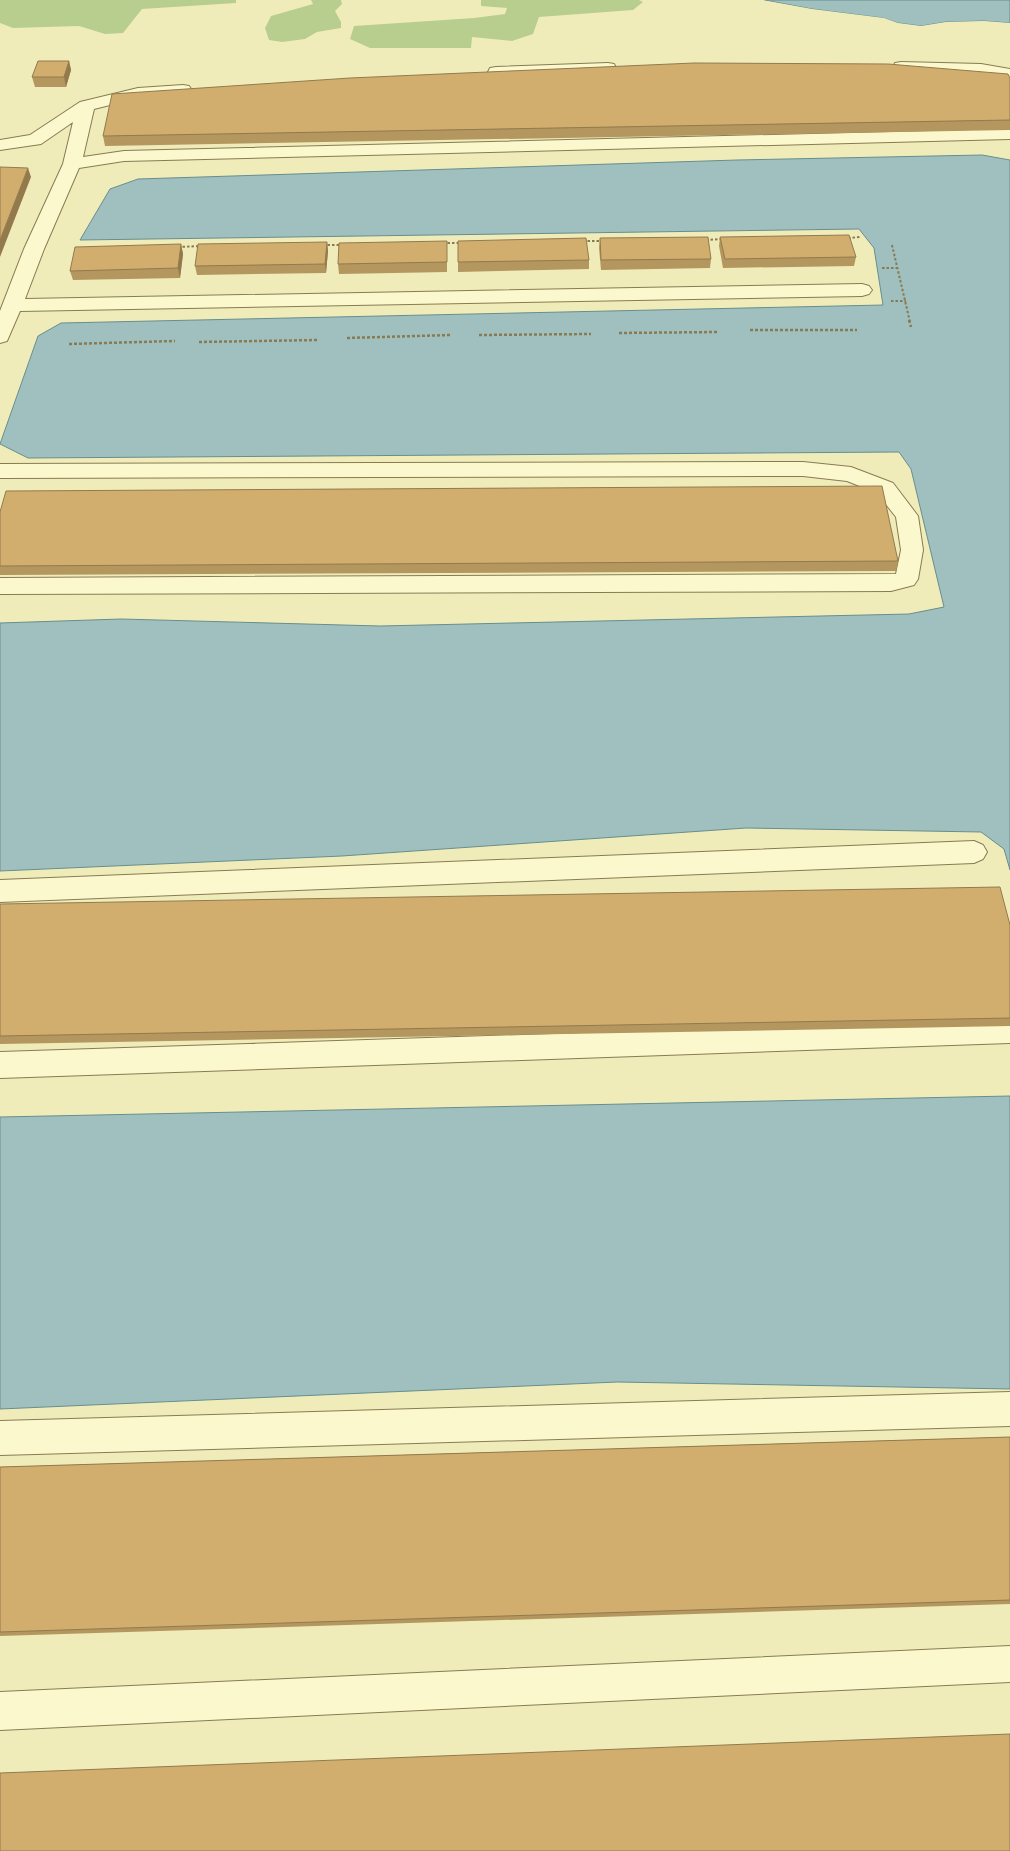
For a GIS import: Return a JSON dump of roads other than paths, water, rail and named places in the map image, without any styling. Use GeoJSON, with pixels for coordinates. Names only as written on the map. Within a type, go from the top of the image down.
{"type":"FeatureCollection","features":[{"type":"Feature","properties":{"kind":"lane"},"geometry":{"type":"LineString","coordinates":[[481,73],[629,67]]}},
{"type":"Feature","properties":{"kind":"lane"},"geometry":{"type":"LineString","coordinates":[[884,67],[981,69],[1010,74]]}},
{"type":"Feature","properties":{"kind":"lane"},"geometry":{"type":"LineString","coordinates":[[0,145],[35,140],[86,106],[138,93],[196,89]]}},
{"type":"Feature","properties":{"kind":"lane"},"geometry":{"type":"LineString","coordinates":[[0,337],[72,164],[86,106]]}},
{"type":"Feature","properties":{"kind":"lane"},"geometry":{"type":"LineString","coordinates":[[72,164],[124,156],[1010,134]]}},
{"type":"Feature","properties":{"kind":"lane"},"geometry":{"type":"LineString","coordinates":[[12,305],[862,290]]}},
{"type":"Feature","properties":{"kind":"lane"},"geometry":{"type":"LineString","coordinates":[[0,471],[802,469],[851,474],[884,488],[907,516],[912,550],[906,579],[891,583],[0,586]]}},
{"type":"Feature","properties":{"kind":"lane"},"geometry":{"type":"LineString","coordinates":[[0,891],[974,852]]}},
{"type":"Feature","properties":{"kind":"lane"},"geometry":{"type":"LineString","coordinates":[[0,1065],[1010,1030]]}},
{"type":"Feature","properties":{"kind":"lane"},"geometry":{"type":"LineString","coordinates":[[0,1438],[1010,1409]]}},
{"type":"Feature","properties":{"kind":"lane"},"geometry":{"type":"LineString","coordinates":[[0,1711],[1010,1664]]}},
{"type":"Feature","properties":{"kind":"water"},"geometry":{"type":"Polygon","coordinates":[[[764,0],[1010,0],[1010,23],[984,21],[946,22],[921,26],[898,23],[883,18],[812,9],[764,0]]]}},
{"type":"Feature","properties":{"kind":"water"},"geometry":{"type":"Polygon","coordinates":[[[982,155],[1010,160],[1010,870],[1004,849],[981,832],[746,828],[342,856],[0,871],[0,623],[121,619],[380,626],[909,614],[944,607],[911,469],[899,452],[28,458],[0,444],[38,336],[61,323],[883,305],[874,248],[859,229],[80,240],[110,189],[138,179],[737,160],[982,155]]]}},
{"type":"Feature","properties":{"kind":"water"},"geometry":{"type":"Polygon","coordinates":[[[1010,1096],[1010,1389],[617,1382],[0,1409],[0,1117],[1010,1096]]]}}]}
